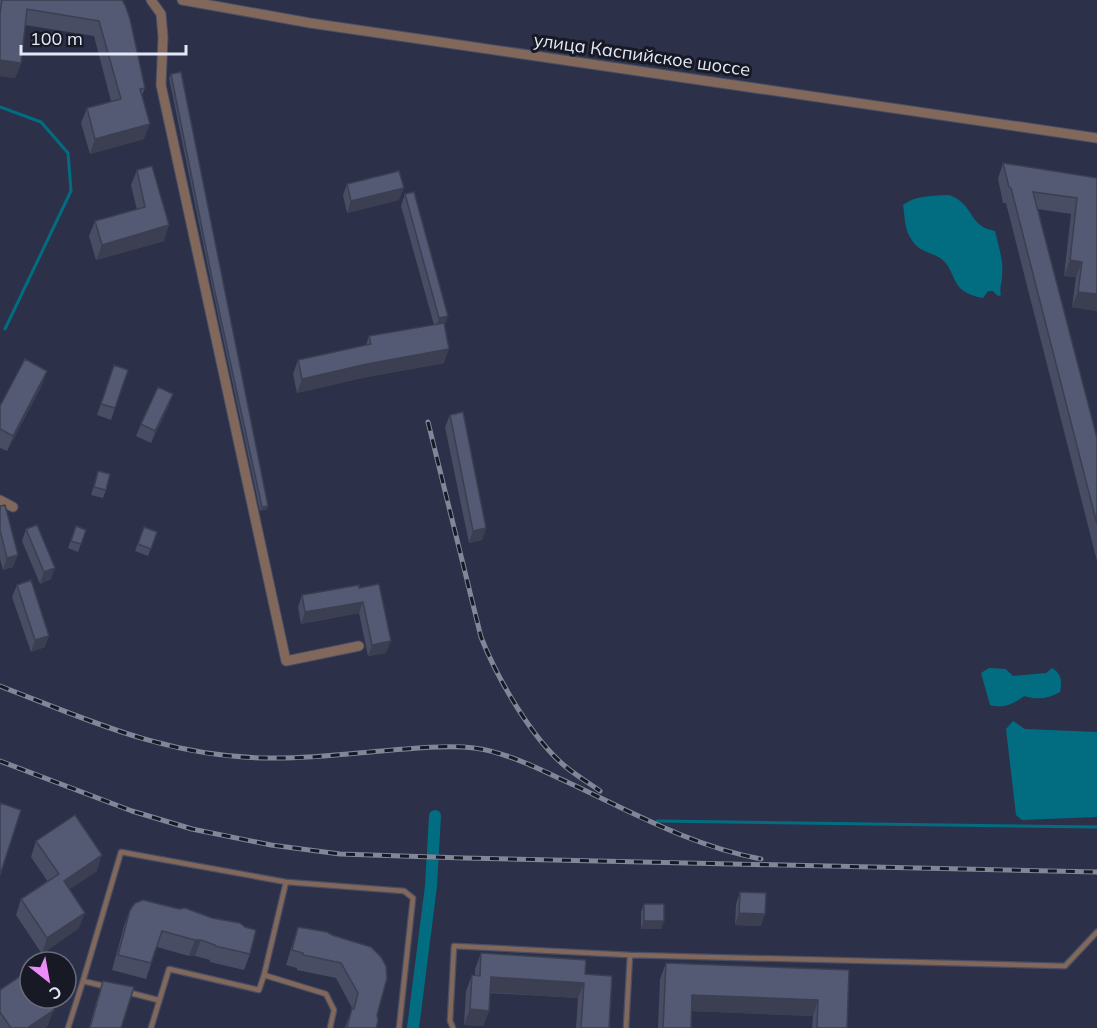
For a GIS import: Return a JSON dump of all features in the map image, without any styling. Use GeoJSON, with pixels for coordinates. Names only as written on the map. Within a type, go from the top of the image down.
{"type":"FeatureCollection","features":[{"type":"Feature","properties":{"kind":"street"},"geometry":{"type":"LineString","coordinates":[[151,0],[160,14],[163,37],[161,85],[286,661],[359,646]]}},
{"type":"Feature","properties":{"kind":"street","name":"улица Каспийское шоссе"},"geometry":{"type":"LineString","coordinates":[[182,0],[310,23],[1097,138]]}},
{"type":"Feature","properties":{"kind":"street"},"geometry":{"type":"LineString","coordinates":[[0,500],[13,507]]}},
{"type":"Feature","properties":{"kind":"lane"},"geometry":{"type":"LineString","coordinates":[[68,1028],[121,852],[286,882],[404,891],[413,898],[399,1028]]}},
{"type":"Feature","properties":{"kind":"lane"},"geometry":{"type":"LineString","coordinates":[[151,1028],[169,969],[259,990],[286,882]]}},
{"type":"Feature","properties":{"kind":"lane"},"geometry":{"type":"LineString","coordinates":[[453,1028],[450,1022],[454,946],[630,955],[1065,966],[1097,932]]}},
{"type":"Feature","properties":{"kind":"lane"},"geometry":{"type":"LineString","coordinates":[[626,1028],[630,955]]}},
{"type":"Feature","properties":{"kind":"lane"},"geometry":{"type":"LineString","coordinates":[[264,975],[326,994],[334,1010],[330,1028]]}},
{"type":"Feature","properties":{"kind":"lane"},"geometry":{"type":"LineString","coordinates":[[83,981],[158,1000]]}},
{"type":"Feature","properties":{"kind":"water"},"geometry":{"type":"Polygon","coordinates":[[[949,195],[963,204],[980,225],[995,231],[1002,265],[1001,295],[998,296],[993,291],[988,291],[983,298],[963,291],[944,261],[920,249],[910,237],[903,205],[919,198],[949,195]]]}},
{"type":"Feature","properties":{"kind":"water"},"geometry":{"type":"Polygon","coordinates":[[[989,668],[1006,669],[1013,676],[1046,673],[1052,668],[1061,678],[1060,692],[1042,698],[1024,696],[1004,706],[990,705],[981,673],[989,668]]]}},
{"type":"Feature","properties":{"kind":"water"},"geometry":{"type":"Polygon","coordinates":[[[1013,721],[1025,729],[1097,732],[1097,817],[1022,820],[1016,815],[1006,729],[1013,721]]]}},
{"type":"Feature","properties":{"kind":"building"},"geometry":{"type":"Polygon","coordinates":[[[2,0],[122,0],[130,19],[145,88],[140,89],[150,124],[95,139],[87,108],[121,99],[99,21],[27,9],[21,63],[0,60],[2,0]]]}},
{"type":"Feature","properties":{"kind":"building"},"geometry":{"type":"Polygon","coordinates":[[[181,72],[268,506],[262,507],[213,283],[171,74],[181,72]]]}},
{"type":"Feature","properties":{"kind":"building"},"geometry":{"type":"Polygon","coordinates":[[[1003,163],[1097,178],[1097,294],[1078,292],[1082,262],[1070,260],[1077,198],[1033,192],[1097,438],[1097,524],[1011,188],[1003,163]]]}},
{"type":"Feature","properties":{"kind":"building"},"geometry":{"type":"Polygon","coordinates":[[[152,166],[169,225],[102,245],[95,221],[145,207],[137,170],[152,166]]]}},
{"type":"Feature","properties":{"kind":"building"},"geometry":{"type":"Polygon","coordinates":[[[399,171],[404,188],[351,201],[347,184],[399,171]]]}},
{"type":"Feature","properties":{"kind":"building"},"geometry":{"type":"Polygon","coordinates":[[[414,192],[448,316],[439,318],[405,194],[414,192]]]}},
{"type":"Feature","properties":{"kind":"building"},"geometry":{"type":"Polygon","coordinates":[[[444,323],[449,349],[302,379],[298,360],[371,344],[369,336],[444,323]]]}},
{"type":"Feature","properties":{"kind":"building"},"geometry":{"type":"Polygon","coordinates":[[[25,359],[47,371],[13,436],[0,429],[0,406],[25,359]]]}},
{"type":"Feature","properties":{"kind":"building"},"geometry":{"type":"Polygon","coordinates":[[[114,365],[128,370],[115,408],[101,404],[114,365]]]}},
{"type":"Feature","properties":{"kind":"building"},"geometry":{"type":"Polygon","coordinates":[[[158,387],[173,394],[155,431],[141,424],[158,387]]]}},
{"type":"Feature","properties":{"kind":"building"},"geometry":{"type":"Polygon","coordinates":[[[463,412],[486,528],[473,531],[450,415],[463,412]]]}},
{"type":"Feature","properties":{"kind":"building"},"geometry":{"type":"Polygon","coordinates":[[[98,471],[110,474],[106,490],[94,487],[98,471]]]}},
{"type":"Feature","properties":{"kind":"building"},"geometry":{"type":"Polygon","coordinates":[[[5,505],[18,555],[7,558],[0,530],[0,506],[5,505]]]}},
{"type":"Feature","properties":{"kind":"building"},"geometry":{"type":"Polygon","coordinates":[[[37,525],[55,568],[44,572],[26,529],[37,525]]]}},
{"type":"Feature","properties":{"kind":"building"},"geometry":{"type":"Polygon","coordinates":[[[76,526],[86,530],[81,544],[71,541],[76,526]]]}},
{"type":"Feature","properties":{"kind":"building"},"geometry":{"type":"Polygon","coordinates":[[[144,527],[157,532],[151,549],[138,544],[144,527]]]}},
{"type":"Feature","properties":{"kind":"building"},"geometry":{"type":"Polygon","coordinates":[[[31,580],[49,636],[35,640],[17,585],[31,580]]]}},
{"type":"Feature","properties":{"kind":"building"},"geometry":{"type":"Polygon","coordinates":[[[379,584],[391,641],[372,645],[363,602],[305,612],[302,595],[359,585],[359,588],[379,584]]]}},
{"type":"Feature","properties":{"kind":"building"},"geometry":{"type":"Polygon","coordinates":[[[0,803],[21,810],[0,875],[0,803]]]}},
{"type":"Feature","properties":{"kind":"building"},"geometry":{"type":"Polygon","coordinates":[[[75,815],[102,855],[64,881],[85,913],[47,938],[21,899],[59,874],[36,841],[75,815]]]}},
{"type":"Feature","properties":{"kind":"building"},"geometry":{"type":"Polygon","coordinates":[[[740,892],[766,893],[765,914],[739,913],[740,892]]]}},
{"type":"Feature","properties":{"kind":"building"},"geometry":{"type":"Polygon","coordinates":[[[143,900],[179,909],[185,908],[212,918],[240,923],[256,930],[250,954],[162,931],[151,963],[118,955],[130,910],[135,903],[143,900]]]}},
{"type":"Feature","properties":{"kind":"building"},"geometry":{"type":"Polygon","coordinates":[[[644,904],[664,904],[664,921],[644,921],[644,904]]]}},
{"type":"Feature","properties":{"kind":"building"},"geometry":{"type":"Polygon","coordinates":[[[298,927],[327,932],[371,947],[381,957],[386,966],[387,978],[377,1015],[376,1028],[347,1028],[358,993],[341,963],[303,955],[303,953],[292,950],[298,927]]]}},
{"type":"Feature","properties":{"kind":"building"},"geometry":{"type":"Polygon","coordinates":[[[481,953],[586,960],[585,974],[612,976],[609,1028],[581,1028],[584,983],[491,977],[489,1011],[470,1009],[472,975],[480,976],[481,953]]]}},
{"type":"Feature","properties":{"kind":"building"},"geometry":{"type":"Polygon","coordinates":[[[666,963],[849,970],[847,1028],[817,1028],[818,1000],[692,995],[691,1028],[663,1028],[666,963]]]}},
{"type":"Feature","properties":{"kind":"building"},"geometry":{"type":"Polygon","coordinates":[[[18,978],[18,1010],[54,1010],[27,1028],[11,1028],[0,1012],[0,990],[18,978]]]}},
{"type":"Feature","properties":{"kind":"building"},"geometry":{"type":"Polygon","coordinates":[[[103,981],[134,987],[121,1028],[90,1028],[103,981]]]}},
{"type":"Feature","properties":{"kind":"waterway"},"geometry":{"type":"LineString","coordinates":[[0,107],[41,122],[68,153],[71,191],[5,329]]}},
{"type":"Feature","properties":{"kind":"waterway"},"geometry":{"type":"LineString","coordinates":[[413,1028],[431,886],[435,816]]}},
{"type":"Feature","properties":{"kind":"waterway"},"geometry":{"type":"LineString","coordinates":[[657,821],[1097,827]]}},
{"type":"Feature","properties":{"kind":"railway"},"geometry":{"type":"LineString","coordinates":[[428,422],[481,637],[488,653],[506,689],[541,741],[566,767],[600,791]]}},
{"type":"Feature","properties":{"kind":"railway"},"geometry":{"type":"LineString","coordinates":[[0,686],[99,724],[198,752],[270,758],[440,747],[486,750],[531,765],[684,836],[761,859]]}},
{"type":"Feature","properties":{"kind":"railway"},"geometry":{"type":"LineString","coordinates":[[0,761],[132,811],[192,829],[271,845],[340,854],[1097,872]]}}]}
